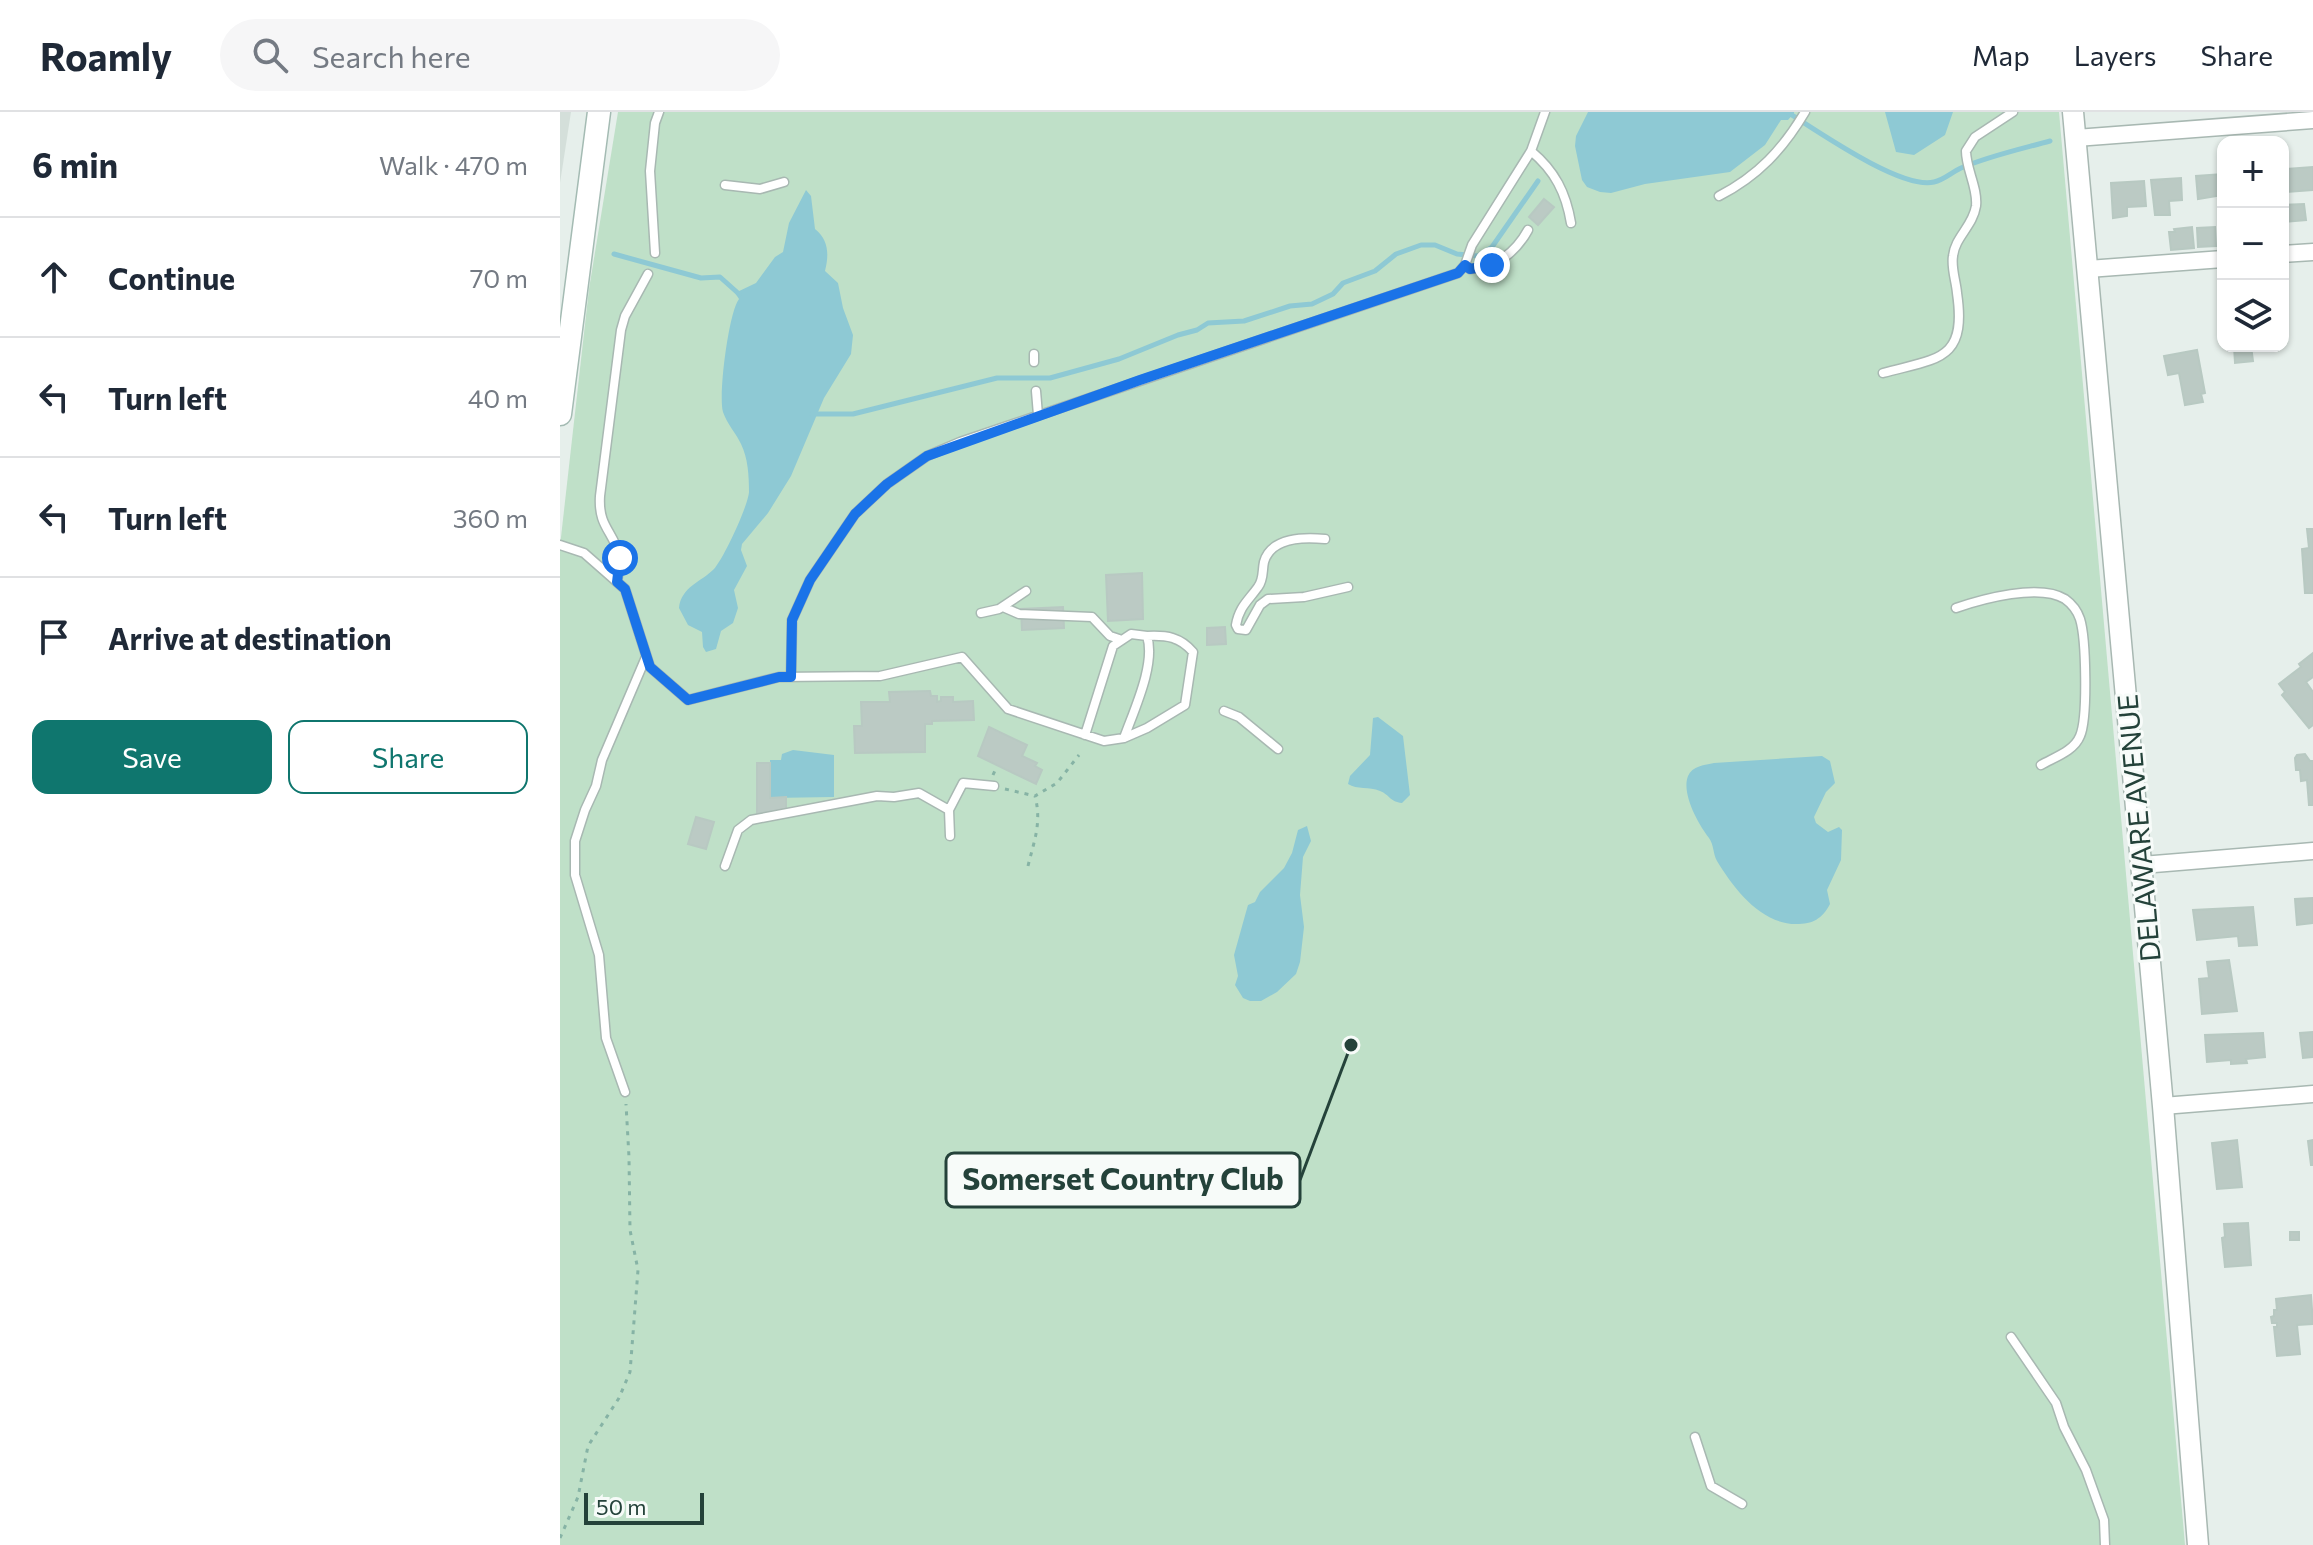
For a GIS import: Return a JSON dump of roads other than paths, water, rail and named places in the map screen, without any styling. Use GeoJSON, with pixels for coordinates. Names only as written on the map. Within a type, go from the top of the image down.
{"type":"FeatureCollection","features":[{"type":"Feature","properties":{"kind":"main road"},"geometry":{"type":"LineString","coordinates":[[560,414],[599,112]]}},
{"type":"Feature","properties":{"kind":"street","name":"DELAWARE AVENUE"},"geometry":{"type":"LineString","coordinates":[[2073,112],[2142,865],[2198,1545]]}},
{"type":"Feature","properties":{"kind":"street"},"geometry":{"type":"LineString","coordinates":[[2076,138],[2313,120]]}},
{"type":"Feature","properties":{"kind":"street"},"geometry":{"type":"LineString","coordinates":[[2289,254],[2313,252]]}},
{"type":"Feature","properties":{"kind":"street"},"geometry":{"type":"LineString","coordinates":[[2088,269],[2217,259]]}},
{"type":"Feature","properties":{"kind":"street"},"geometry":{"type":"LineString","coordinates":[[2142,865],[2313,851]]}},
{"type":"Feature","properties":{"kind":"street"},"geometry":{"type":"LineString","coordinates":[[2163,1106],[2313,1094]]}},
{"type":"Feature","properties":{"kind":"lane"},"geometry":{"type":"LineString","coordinates":[[655,253],[650,171],[659,112]]}},
{"type":"Feature","properties":{"kind":"lane"},"geometry":{"type":"LineString","coordinates":[[791,677],[792,620],[810,580],[855,514],[887,484],[927,456],[1038,415],[1458,273],[1531,151],[1545,112]]}},
{"type":"Feature","properties":{"kind":"lane"},"geometry":{"type":"LineString","coordinates":[[1719,196],[1743,184],[1763,168],[1805,112]]}},
{"type":"Feature","properties":{"kind":"lane"},"geometry":{"type":"LineString","coordinates":[[1883,373],[1944,354],[1954,346],[1960,325],[1952,258],[1956,243],[1972,221],[1976,204],[1966,151],[1975,137],[2013,112]]}},
{"type":"Feature","properties":{"kind":"lane"},"geometry":{"type":"LineString","coordinates":[[1531,151],[1559,181],[1571,223]]}},
{"type":"Feature","properties":{"kind":"lane"},"geometry":{"type":"LineString","coordinates":[[725,185],[760,189],[784,182]]}},
{"type":"Feature","properties":{"kind":"lane"},"geometry":{"type":"LineString","coordinates":[[1465,265],[1470,269],[1492,265],[1513,249],[1528,230]]}},
{"type":"Feature","properties":{"kind":"lane"},"geometry":{"type":"LineString","coordinates":[[617,582],[620,558],[602,523],[600,488],[621,330],[625,316],[648,274]]}},
{"type":"Feature","properties":{"kind":"lane"},"geometry":{"type":"LineString","coordinates":[[1036,391],[1038,415]]}},
{"type":"Feature","properties":{"kind":"lane"},"geometry":{"type":"LineString","coordinates":[[1261,583],[1242,604],[1236,625],[1238,629],[1246,630],[1249,627],[1260,605],[1265,561],[1279,545],[1295,538],[1325,539]]}},
{"type":"Feature","properties":{"kind":"lane"},"geometry":{"type":"LineString","coordinates":[[560,545],[584,553],[625,589],[650,667],[688,700],[779,677],[880,676],[962,657],[1008,709],[1085,735],[1104,741],[1124,738],[1147,728],[1185,705],[1193,652],[1185,643],[1167,635],[1131,634],[1113,646],[1085,735]]}},
{"type":"Feature","properties":{"kind":"lane"},"geometry":{"type":"LineString","coordinates":[[1260,605],[1274,597],[1304,597],[1348,587]]}},
{"type":"Feature","properties":{"kind":"lane"},"geometry":{"type":"LineString","coordinates":[[981,613],[1003,607],[1026,591]]}},
{"type":"Feature","properties":{"kind":"lane"},"geometry":{"type":"LineString","coordinates":[[1956,608],[2001,596],[2049,593],[2074,606],[2082,635],[2084,719],[2080,736],[2072,748],[2041,765]]}},
{"type":"Feature","properties":{"kind":"lane"},"geometry":{"type":"LineString","coordinates":[[1003,607],[1019,614],[1092,617],[1101,629],[1122,640]]}},
{"type":"Feature","properties":{"kind":"lane"},"geometry":{"type":"LineString","coordinates":[[1124,738],[1149,664],[1151,647],[1147,636]]}},
{"type":"Feature","properties":{"kind":"lane"},"geometry":{"type":"LineString","coordinates":[[625,1092],[606,1038],[599,955],[575,875],[575,841],[596,786],[602,760],[646,656]]}},
{"type":"Feature","properties":{"kind":"lane"},"geometry":{"type":"LineString","coordinates":[[1224,711],[1239,717],[1278,749]]}},
{"type":"Feature","properties":{"kind":"lane"},"geometry":{"type":"LineString","coordinates":[[950,836],[949,810],[963,783],[994,786]]}},
{"type":"Feature","properties":{"kind":"lane"},"geometry":{"type":"LineString","coordinates":[[725,866],[738,830],[751,820],[877,796],[919,793],[949,810]]}},
{"type":"Feature","properties":{"kind":"lane"},"geometry":{"type":"LineString","coordinates":[[2011,1337],[2056,1403],[2104,1520],[2105,1545]]}},
{"type":"Feature","properties":{"kind":"lane"},"geometry":{"type":"LineString","coordinates":[[1695,1437],[1711,1486],[1742,1504]]}},
{"type":"Feature","properties":{"kind":"water"},"geometry":{"type":"Polygon","coordinates":[[[1588,112],[1794,113],[1788,120],[1781,120],[1765,145],[1730,172],[1645,184],[1611,193],[1587,187],[1582,180],[1575,146],[1576,136],[1588,112]]]}},
{"type":"Feature","properties":{"kind":"water"},"geometry":{"type":"Polygon","coordinates":[[[1885,112],[1953,112],[1945,135],[1914,155],[1896,152],[1885,112]]]}},
{"type":"Feature","properties":{"kind":"water"},"geometry":{"type":"Polygon","coordinates":[[[806,190],[811,196],[815,229],[827,248],[825,271],[838,283],[853,335],[851,354],[824,398],[791,476],[768,513],[742,544],[747,566],[734,590],[738,608],[733,623],[721,631],[716,649],[706,652],[702,632],[688,625],[679,608],[683,595],[718,563],[748,499],[745,455],[723,412],[722,403],[728,336],[739,299],[735,293],[756,283],[775,257],[783,252],[789,223],[806,190]]]}},
{"type":"Feature","properties":{"kind":"water"},"geometry":{"type":"Polygon","coordinates":[[[1378,717],[1403,736],[1410,795],[1402,803],[1376,790],[1348,784],[1350,776],[1370,755],[1373,718],[1378,717]]]}},
{"type":"Feature","properties":{"kind":"water"},"geometry":{"type":"Polygon","coordinates":[[[793,750],[834,755],[834,797],[770,798],[770,760],[781,760],[782,754],[793,750]]]}},
{"type":"Feature","properties":{"kind":"water"},"geometry":{"type":"Polygon","coordinates":[[[1822,756],[1830,761],[1835,783],[1826,792],[1814,817],[1816,823],[1828,832],[1839,827],[1842,830],[1841,860],[1827,890],[1830,904],[1824,913],[1807,923],[1783,922],[1771,918],[1750,903],[1724,872],[1711,841],[1692,809],[1686,783],[1690,773],[1703,765],[1822,756]]]}},
{"type":"Feature","properties":{"kind":"water"},"geometry":{"type":"Polygon","coordinates":[[[1307,826],[1311,841],[1303,857],[1300,895],[1304,927],[1300,962],[1296,974],[1277,992],[1261,1001],[1250,1001],[1243,998],[1235,985],[1238,976],[1234,955],[1248,905],[1255,902],[1260,892],[1284,868],[1298,830],[1307,826]]]}},
{"type":"Feature","properties":{"kind":"waterway"},"geometry":{"type":"LineString","coordinates":[[1787,112],[1859,157],[1919,182],[1938,181],[1972,164],[2050,141]]}},
{"type":"Feature","properties":{"kind":"waterway"},"geometry":{"type":"LineString","coordinates":[[812,414],[853,414],[997,378],[1050,378],[1119,359],[1208,323],[1244,321],[1290,306],[1312,304],[1333,294],[1343,283],[1375,271],[1396,254],[1421,245],[1435,245],[1457,254],[1478,256],[1492,247],[1538,181]]}},
{"type":"Feature","properties":{"kind":"waterway"},"geometry":{"type":"LineString","coordinates":[[614,254],[701,278],[720,277],[739,294]]}},
{"type":"Feature","properties":{"kind":"place","name":"Somerset Country Club"},"geometry":{"type":"Point","coordinates":[1351,1045]}}]}
